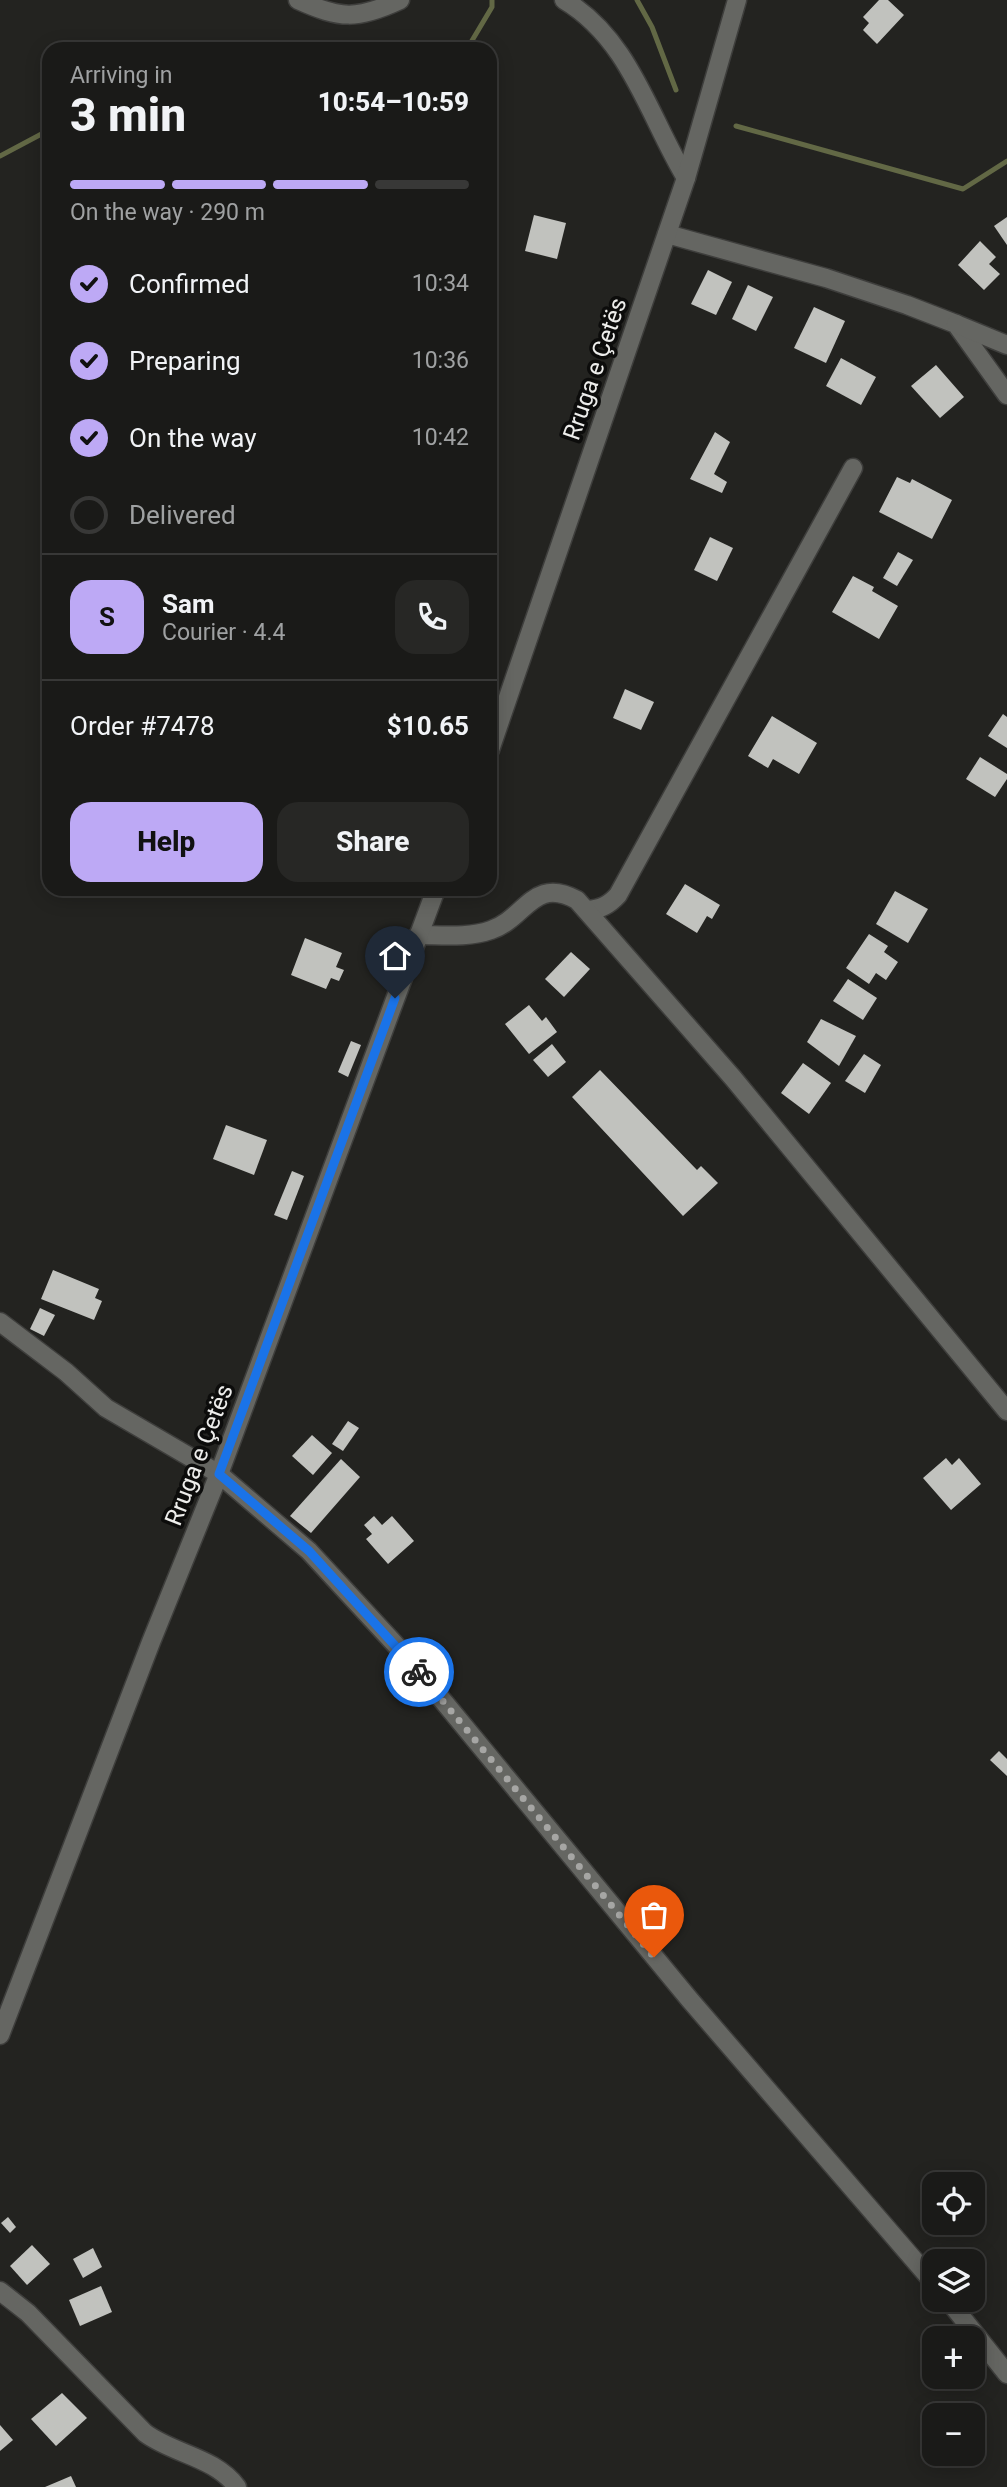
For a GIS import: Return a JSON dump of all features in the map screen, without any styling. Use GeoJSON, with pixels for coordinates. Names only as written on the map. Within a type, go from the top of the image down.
{"type":"FeatureCollection","features":[{"type":"Feature","properties":{"kind":"street"},"geometry":{"type":"LineString","coordinates":[[298,0],[325,12],[353,16],[366,14],[400,0]]}},
{"type":"Feature","properties":{"kind":"street"},"geometry":{"type":"LineString","coordinates":[[564,0],[604,34],[620,54],[653,110],[671,154],[686,178]]}},
{"type":"Feature","properties":{"kind":"street","name":"Rruga e Çetës"},"geometry":{"type":"LineString","coordinates":[[497,730],[686,178],[737,0]]}},
{"type":"Feature","properties":{"kind":"street"},"geometry":{"type":"LineString","coordinates":[[667,234],[826,278],[907,305],[1007,345]]}},
{"type":"Feature","properties":{"kind":"street"},"geometry":{"type":"LineString","coordinates":[[956,324],[1007,395]]}},
{"type":"Feature","properties":{"kind":"street"},"geometry":{"type":"LineString","coordinates":[[588,910],[610,904],[618,895],[853,468]]}},
{"type":"Feature","properties":{"kind":"street"},"geometry":{"type":"LineString","coordinates":[[418,935],[489,931],[503,924],[537,895],[565,894],[588,910],[733,1078],[1007,1411]]}},
{"type":"Feature","properties":{"kind":"street","name":"Rruga e Çetës"},"geometry":{"type":"LineString","coordinates":[[0,2035],[151,1642],[219,1474],[433,896]]}},
{"type":"Feature","properties":{"kind":"street"},"geometry":{"type":"LineString","coordinates":[[0,1322],[66,1372],[106,1408],[219,1474],[309,1551],[406,1656],[690,2000],[922,2269]]}},
{"type":"Feature","properties":{"kind":"street"},"geometry":{"type":"LineString","coordinates":[[0,2291],[28,2313],[145,2433],[161,2445],[183,2451],[215,2467],[237,2487]]}},
{"type":"Feature","properties":{"kind":"street"},"geometry":{"type":"LineString","coordinates":[[958,2312],[1007,2374]]}},
{"type":"Feature","properties":{"kind":"building"},"geometry":{"type":"Polygon","coordinates":[[[879,0],[888,0],[904,15],[877,44],[863,30],[869,23],[863,17],[879,0]]]}},
{"type":"Feature","properties":{"kind":"building"},"geometry":{"type":"Polygon","coordinates":[[[534,215],[566,223],[557,259],[525,251],[534,215]]]}},
{"type":"Feature","properties":{"kind":"building"},"geometry":{"type":"Polygon","coordinates":[[[1007,217],[1007,245],[994,226],[1007,217]]]}},
{"type":"Feature","properties":{"kind":"building"},"geometry":{"type":"Polygon","coordinates":[[[980,241],[996,257],[989,264],[1000,274],[984,290],[958,265],[980,241]]]}},
{"type":"Feature","properties":{"kind":"building"},"geometry":{"type":"Polygon","coordinates":[[[708,270],[732,282],[716,315],[691,304],[708,270]]]}},
{"type":"Feature","properties":{"kind":"building"},"geometry":{"type":"Polygon","coordinates":[[[748,285],[773,297],[756,331],[732,319],[748,285]]]}},
{"type":"Feature","properties":{"kind":"building"},"geometry":{"type":"Polygon","coordinates":[[[814,307],[845,321],[826,363],[794,348],[814,307]]]}},
{"type":"Feature","properties":{"kind":"building"},"geometry":{"type":"Polygon","coordinates":[[[841,358],[876,377],[861,405],[826,386],[841,358]]]}},
{"type":"Feature","properties":{"kind":"building"},"geometry":{"type":"Polygon","coordinates":[[[936,365],[964,397],[940,418],[911,386],[936,365]]]}},
{"type":"Feature","properties":{"kind":"building"},"geometry":{"type":"Polygon","coordinates":[[[715,432],[730,442],[714,474],[727,482],[722,493],[690,479],[715,432]]]}},
{"type":"Feature","properties":{"kind":"building"},"geometry":{"type":"Polygon","coordinates":[[[897,477],[910,483],[912,479],[952,500],[932,539],[879,512],[897,477]]]}},
{"type":"Feature","properties":{"kind":"building"},"geometry":{"type":"Polygon","coordinates":[[[710,537],[733,548],[717,581],[694,570],[710,537]]]}},
{"type":"Feature","properties":{"kind":"building"},"geometry":{"type":"Polygon","coordinates":[[[898,552],[913,560],[897,586],[883,578],[898,552]]]}},
{"type":"Feature","properties":{"kind":"building"},"geometry":{"type":"Polygon","coordinates":[[[853,576],[874,587],[872,591],[898,606],[879,639],[832,612],[853,576]]]}},
{"type":"Feature","properties":{"kind":"building"},"geometry":{"type":"Polygon","coordinates":[[[625,689],[654,702],[641,730],[613,718],[625,689]]]}},
{"type":"Feature","properties":{"kind":"building"},"geometry":{"type":"Polygon","coordinates":[[[1003,714],[1007,717],[1007,748],[988,736],[1003,714]]]}},
{"type":"Feature","properties":{"kind":"building"},"geometry":{"type":"Polygon","coordinates":[[[772,716],[817,743],[799,774],[773,759],[768,768],[748,756],[772,716]]]}},
{"type":"Feature","properties":{"kind":"building"},"geometry":{"type":"Polygon","coordinates":[[[980,757],[1007,774],[1007,779],[995,797],[966,779],[980,757]]]}},
{"type":"Feature","properties":{"kind":"building"},"geometry":{"type":"Polygon","coordinates":[[[685,884],[720,905],[712,919],[707,916],[697,933],[666,914],[685,884]]]}},
{"type":"Feature","properties":{"kind":"building"},"geometry":{"type":"Polygon","coordinates":[[[895,891],[928,909],[908,943],[876,924],[895,891]]]}},
{"type":"Feature","properties":{"kind":"building"},"geometry":{"type":"Polygon","coordinates":[[[869,934],[888,946],[884,952],[898,962],[886,980],[876,973],[869,984],[846,968],[869,934]]]}},
{"type":"Feature","properties":{"kind":"building"},"geometry":{"type":"Polygon","coordinates":[[[305,938],[342,953],[336,967],[344,970],[339,981],[331,978],[326,989],[291,975],[305,938]]]}},
{"type":"Feature","properties":{"kind":"building"},"geometry":{"type":"Polygon","coordinates":[[[571,952],[590,969],[564,997],[545,979],[571,952]]]}},
{"type":"Feature","properties":{"kind":"building"},"geometry":{"type":"Polygon","coordinates":[[[848,979],[877,998],[863,1020],[833,1001],[848,979]]]}},
{"type":"Feature","properties":{"kind":"building"},"geometry":{"type":"Polygon","coordinates":[[[529,1005],[542,1021],[546,1017],[557,1032],[529,1054],[505,1024],[529,1005]]]}},
{"type":"Feature","properties":{"kind":"building"},"geometry":{"type":"Polygon","coordinates":[[[821,1019],[856,1036],[839,1066],[807,1042],[821,1019]]]}},
{"type":"Feature","properties":{"kind":"building"},"geometry":{"type":"Polygon","coordinates":[[[351,1041],[361,1045],[348,1077],[338,1072],[351,1041]]]}},
{"type":"Feature","properties":{"kind":"building"},"geometry":{"type":"Polygon","coordinates":[[[552,1044],[566,1062],[548,1077],[533,1060],[552,1044]]]}},
{"type":"Feature","properties":{"kind":"building"},"geometry":{"type":"Polygon","coordinates":[[[864,1054],[881,1065],[865,1093],[845,1081],[864,1054]]]}},
{"type":"Feature","properties":{"kind":"building"},"geometry":{"type":"Polygon","coordinates":[[[803,1063],[831,1083],[809,1114],[781,1093],[803,1063]]]}},
{"type":"Feature","properties":{"kind":"building"},"geometry":{"type":"Polygon","coordinates":[[[600,1070],[697,1170],[701,1166],[718,1183],[683,1216],[572,1097],[600,1070]]]}},
{"type":"Feature","properties":{"kind":"building"},"geometry":{"type":"Polygon","coordinates":[[[226,1125],[267,1140],[254,1175],[213,1159],[226,1125]]]}},
{"type":"Feature","properties":{"kind":"building"},"geometry":{"type":"Polygon","coordinates":[[[292,1171],[304,1176],[287,1220],[274,1215],[292,1171]]]}},
{"type":"Feature","properties":{"kind":"building"},"geometry":{"type":"Polygon","coordinates":[[[53,1270],[99,1289],[95,1298],[102,1301],[94,1320],[41,1299],[53,1270]]]}},
{"type":"Feature","properties":{"kind":"building"},"geometry":{"type":"Polygon","coordinates":[[[40,1308],[55,1315],[44,1336],[30,1329],[40,1308]]]}},
{"type":"Feature","properties":{"kind":"building"},"geometry":{"type":"Polygon","coordinates":[[[348,1421],[359,1428],[343,1451],[332,1444],[348,1421]]]}},
{"type":"Feature","properties":{"kind":"building"},"geometry":{"type":"Polygon","coordinates":[[[312,1435],[332,1453],[313,1475],[292,1456],[312,1435]]]}},
{"type":"Feature","properties":{"kind":"building"},"geometry":{"type":"Polygon","coordinates":[[[946,1458],[952,1465],[959,1458],[981,1484],[951,1510],[923,1478],[946,1458]]]}},
{"type":"Feature","properties":{"kind":"building"},"geometry":{"type":"Polygon","coordinates":[[[341,1459],[360,1477],[311,1533],[290,1516],[341,1459]]]}},
{"type":"Feature","properties":{"kind":"building"},"geometry":{"type":"Polygon","coordinates":[[[374,1516],[382,1525],[392,1516],[414,1541],[388,1564],[366,1539],[372,1534],[364,1525],[374,1516]]]}},
{"type":"Feature","properties":{"kind":"building"},"geometry":{"type":"Polygon","coordinates":[[[999,1751],[1007,1759],[1007,1776],[990,1760],[999,1751]]]}},
{"type":"Feature","properties":{"kind":"building"},"geometry":{"type":"Polygon","coordinates":[[[8,2217],[16,2227],[10,2233],[1,2223],[8,2217]]]}},
{"type":"Feature","properties":{"kind":"building"},"geometry":{"type":"Polygon","coordinates":[[[32,2245],[50,2264],[27,2285],[10,2266],[32,2245]]]}},
{"type":"Feature","properties":{"kind":"building"},"geometry":{"type":"Polygon","coordinates":[[[93,2248],[102,2267],[83,2278],[73,2259],[93,2248]]]}},
{"type":"Feature","properties":{"kind":"building"},"geometry":{"type":"Polygon","coordinates":[[[101,2286],[112,2312],[80,2326],[69,2300],[101,2286]]]}},
{"type":"Feature","properties":{"kind":"building"},"geometry":{"type":"Polygon","coordinates":[[[62,2393],[87,2418],[56,2446],[31,2419],[62,2393]]]}},
{"type":"Feature","properties":{"kind":"building"},"geometry":{"type":"Polygon","coordinates":[[[0,2425],[13,2440],[0,2451],[0,2425]]]}},
{"type":"Feature","properties":{"kind":"building"},"geometry":{"type":"Polygon","coordinates":[[[71,2476],[76,2487],[45,2487],[71,2476]]]}},
{"type":"Feature","properties":{"kind":"waterway"},"geometry":{"type":"LineString","coordinates":[[471,42],[492,7],[492,0]]}},
{"type":"Feature","properties":{"kind":"waterway"},"geometry":{"type":"LineString","coordinates":[[637,0],[652,27],[676,90]]}},
{"type":"Feature","properties":{"kind":"waterway"},"geometry":{"type":"LineString","coordinates":[[736,126],[963,189],[1007,161]]}},
{"type":"Feature","properties":{"kind":"waterway"},"geometry":{"type":"LineString","coordinates":[[0,156],[42,134]]}},
{"type":"Feature","properties":{"kind":"way so far"},"geometry":{"type":"LineString","coordinates":[[419,1672],[654,1957]]}},
{"type":"Feature","properties":{"kind":"route"},"geometry":{"type":"LineString","coordinates":[[395,998],[219,1474],[309,1551],[419,1672]]}}]}
